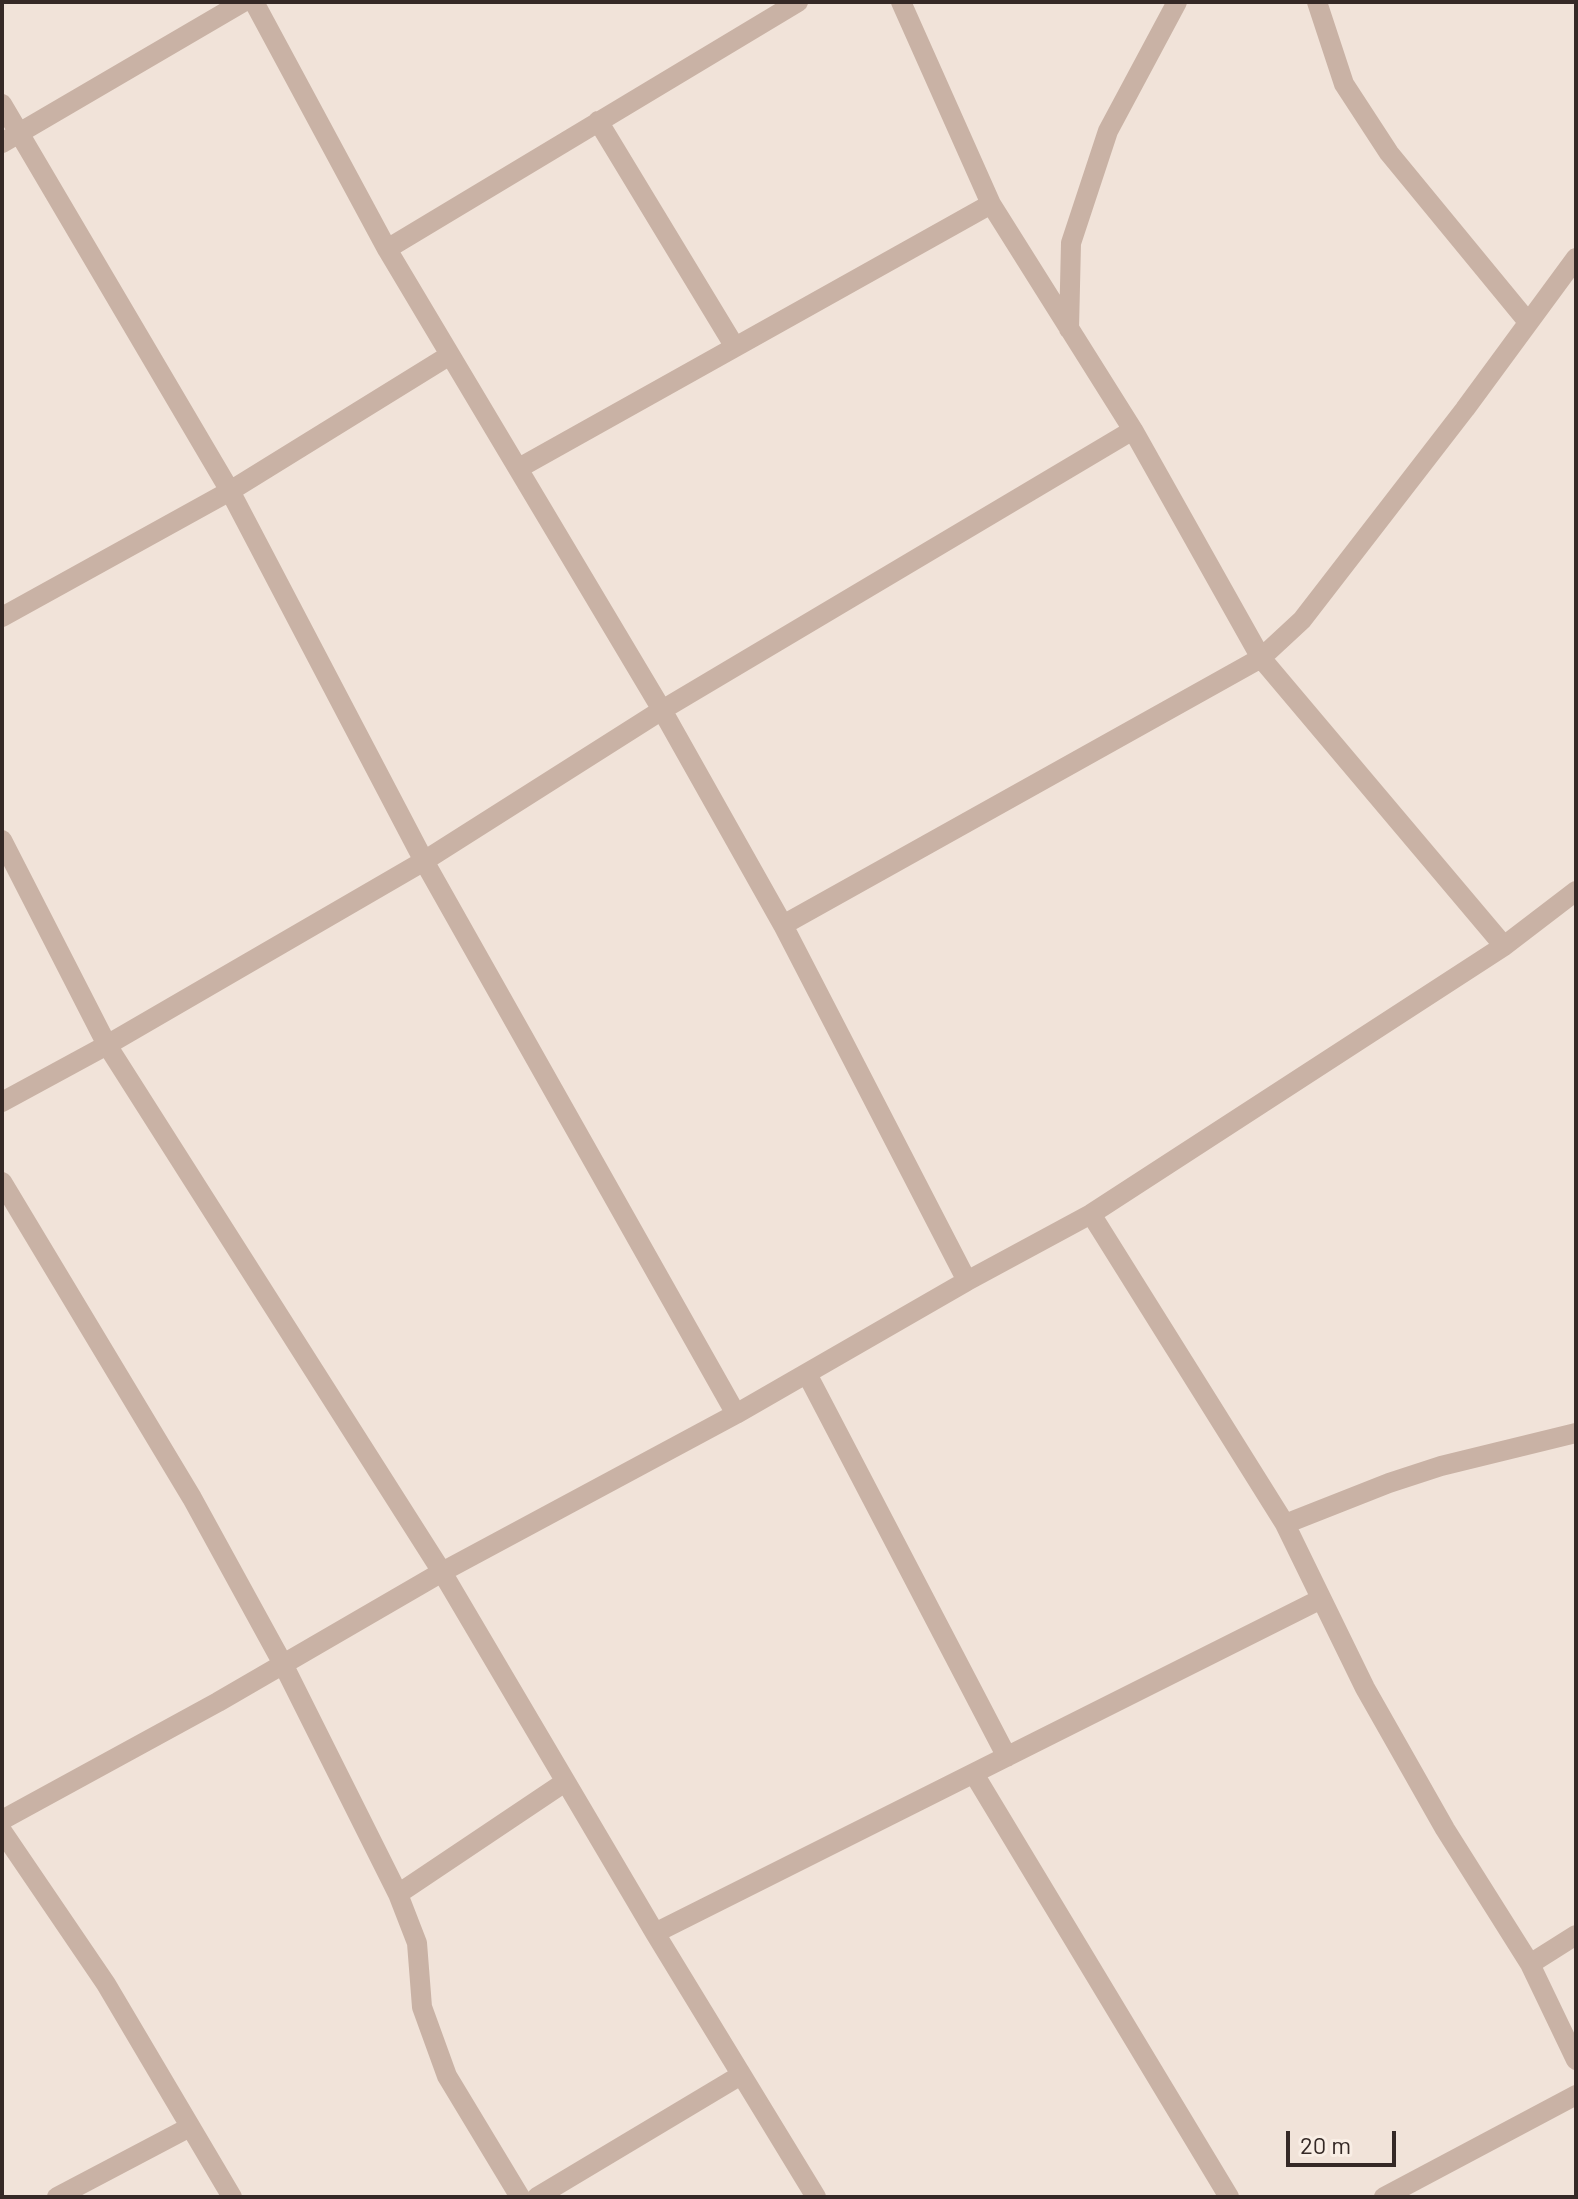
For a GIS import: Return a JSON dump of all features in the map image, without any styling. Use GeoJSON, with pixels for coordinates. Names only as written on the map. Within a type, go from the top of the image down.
{"type":"FeatureCollection","features":[{"type":"Feature","properties":{"kind":"street"},"geometry":{"type":"LineString","coordinates":[[10,139],[243,2]]}},
{"type":"Feature","properties":{"kind":"street"},"geometry":{"type":"LineString","coordinates":[[254,2],[387,249],[662,710],[783,925],[967,1281]]}},
{"type":"Feature","properties":{"kind":"street"},"geometry":{"type":"LineString","coordinates":[[387,249],[798,2]]}},
{"type":"Feature","properties":{"kind":"street"},"geometry":{"type":"LineString","coordinates":[[901,2],[991,204],[1133,430],[1261,658],[1504,946]]}},
{"type":"Feature","properties":{"kind":"street"},"geometry":{"type":"LineString","coordinates":[[1069,329],[1071,243],[1089,187],[1108,131],[1177,2]]}},
{"type":"Feature","properties":{"kind":"street"},"geometry":{"type":"LineString","coordinates":[[1317,2],[1344,84],[1389,153],[1528,322]]}},
{"type":"Feature","properties":{"kind":"street"},"geometry":{"type":"LineString","coordinates":[[2,104],[10,139],[230,491],[424,861],[736,1414]]}},
{"type":"Feature","properties":{"kind":"street"},"geometry":{"type":"LineString","coordinates":[[598,121],[735,347]]}},
{"type":"Feature","properties":{"kind":"street"},"geometry":{"type":"LineString","coordinates":[[519,468],[991,204]]}},
{"type":"Feature","properties":{"kind":"street"},"geometry":{"type":"LineString","coordinates":[[783,925],[1261,658],[1302,620],[1576,258]]}},
{"type":"Feature","properties":{"kind":"street"},"geometry":{"type":"LineString","coordinates":[[2,617],[230,491],[450,355]]}},
{"type":"Feature","properties":{"kind":"street"},"geometry":{"type":"LineString","coordinates":[[2,1102],[107,1045],[424,861],[662,710],[1133,430]]}},
{"type":"Feature","properties":{"kind":"street"},"geometry":{"type":"LineString","coordinates":[[2,840],[107,1045],[442,1572],[655,1933],[816,2197]]}},
{"type":"Feature","properties":{"kind":"street"},"geometry":{"type":"LineString","coordinates":[[2,1820],[442,1572],[736,1414],[967,1281],[1091,1214],[1504,946],[1576,891]]}},
{"type":"Feature","properties":{"kind":"street"},"geometry":{"type":"LineString","coordinates":[[2,1182],[192,1498],[283,1664],[398,1894],[417,1943],[422,2007],[447,2076],[520,2197]]}},
{"type":"Feature","properties":{"kind":"street"},"geometry":{"type":"LineString","coordinates":[[1091,1214],[1285,1524],[1365,1688],[1445,1829],[1530,1964],[1576,2060]]}},
{"type":"Feature","properties":{"kind":"street"},"geometry":{"type":"LineString","coordinates":[[807,1374],[1007,1757]]}},
{"type":"Feature","properties":{"kind":"street"},"geometry":{"type":"LineString","coordinates":[[1285,1524],[1441,1466],[1576,1433]]}},
{"type":"Feature","properties":{"kind":"street"},"geometry":{"type":"LineString","coordinates":[[655,1933],[1321,1599]]}},
{"type":"Feature","properties":{"kind":"street"},"geometry":{"type":"LineString","coordinates":[[974,1774],[1229,2197]]}},
{"type":"Feature","properties":{"kind":"street"},"geometry":{"type":"LineString","coordinates":[[398,1894],[565,1782]]}},
{"type":"Feature","properties":{"kind":"street"},"geometry":{"type":"LineString","coordinates":[[2,1831],[106,1984],[232,2197]]}},
{"type":"Feature","properties":{"kind":"street"},"geometry":{"type":"LineString","coordinates":[[1530,1964],[1576,1935]]}},
{"type":"Feature","properties":{"kind":"street"},"geometry":{"type":"LineString","coordinates":[[537,2197],[741,2075]]}},
{"type":"Feature","properties":{"kind":"street"},"geometry":{"type":"LineString","coordinates":[[1384,2197],[1576,2095]]}},
{"type":"Feature","properties":{"kind":"street"},"geometry":{"type":"LineString","coordinates":[[57,2197],[190,2127]]}}]}
